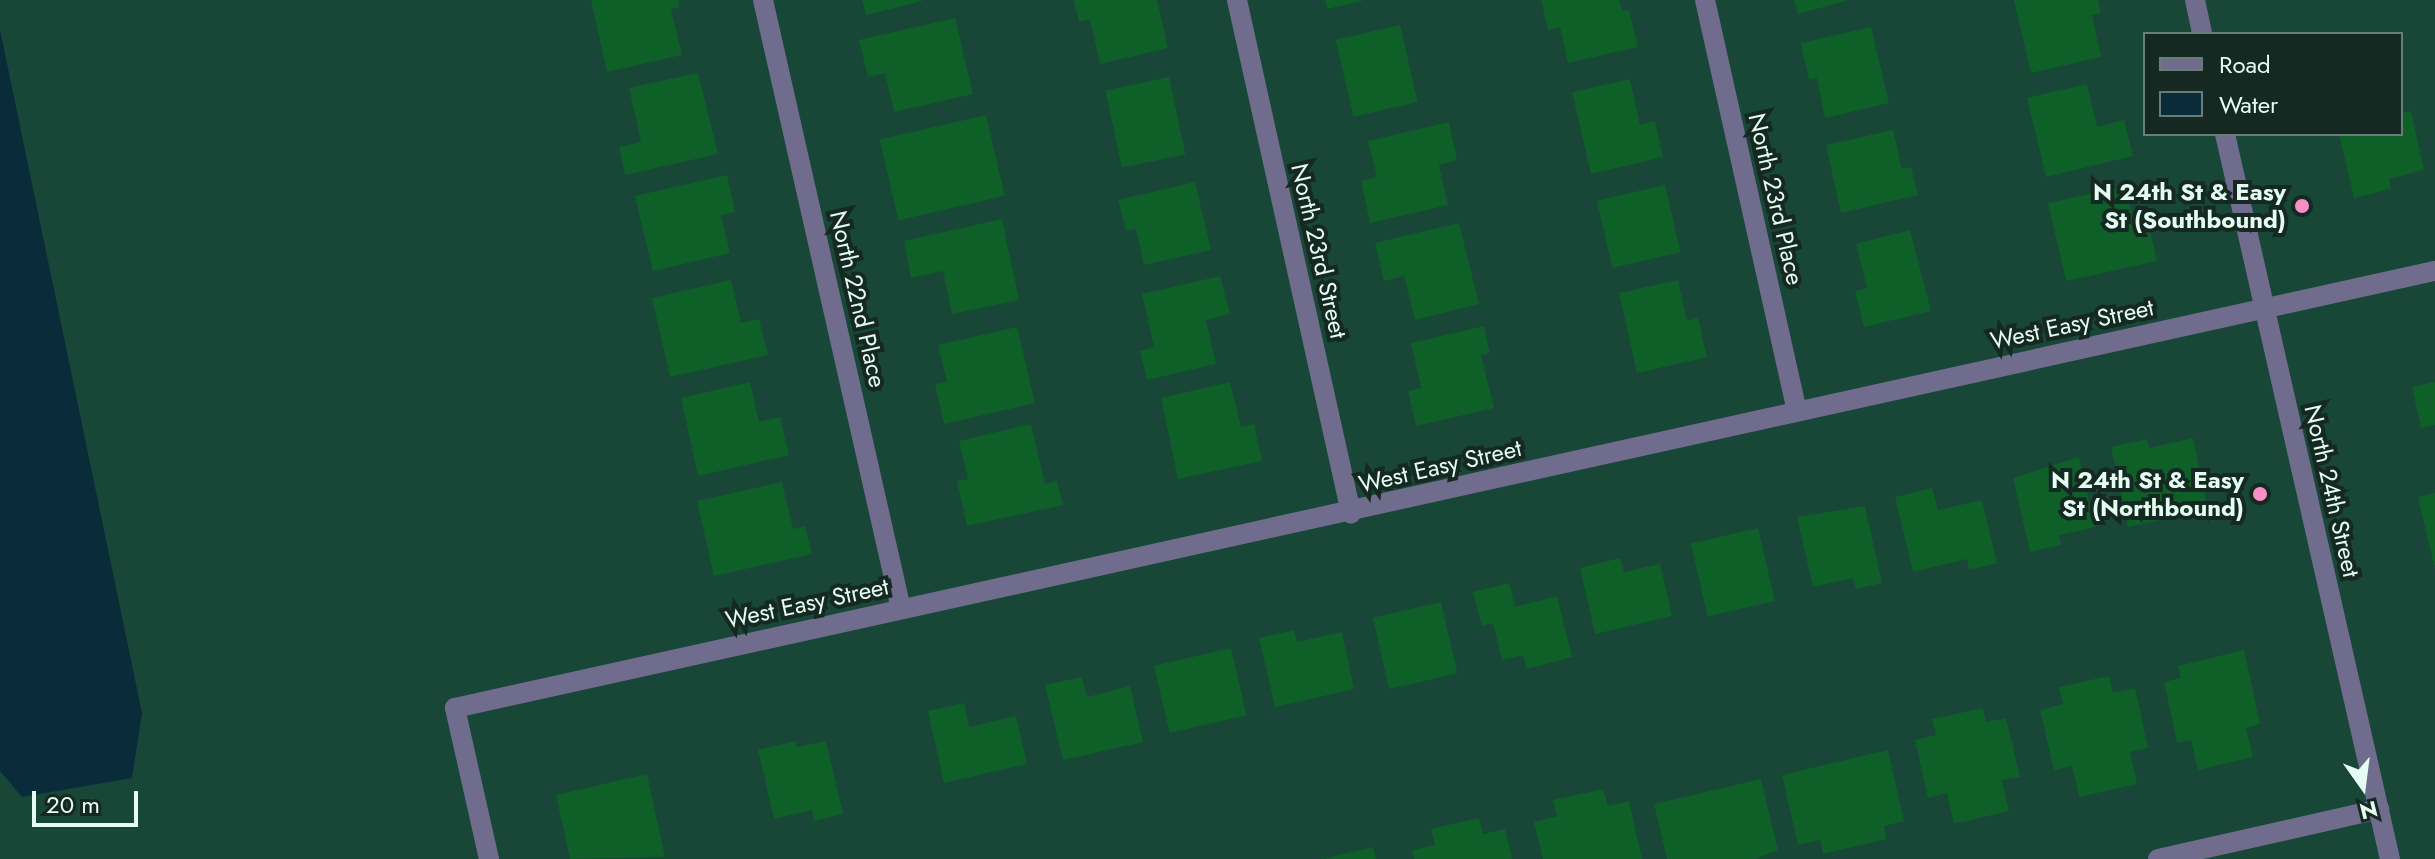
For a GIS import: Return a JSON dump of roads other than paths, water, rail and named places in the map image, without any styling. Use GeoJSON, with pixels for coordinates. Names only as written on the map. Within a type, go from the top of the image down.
{"type":"FeatureCollection","features":[{"type":"Feature","properties":{"kind":"street","name":"North 22nd Place"},"geometry":{"type":"LineString","coordinates":[[763,0],[901,609]]}},
{"type":"Feature","properties":{"kind":"street","name":"North 23rd Street"},"geometry":{"type":"LineString","coordinates":[[1237,0],[1351,513]]}},
{"type":"Feature","properties":{"kind":"street","name":"North 23rd Place"},"geometry":{"type":"LineString","coordinates":[[1705,0],[1797,410]]}},
{"type":"Feature","properties":{"kind":"street"},"geometry":{"type":"LineString","coordinates":[[2195,0],[2202,32]]}},
{"type":"Feature","properties":{"kind":"street","name":"North 24th Street"},"geometry":{"type":"LineString","coordinates":[[2225,136],[2390,859]]}},
{"type":"Feature","properties":{"kind":"street","name":"West Easy Street"},"geometry":{"type":"LineString","coordinates":[[489,859],[455,708],[1351,513],[1797,410],[2435,271]]}},
{"type":"Feature","properties":{"kind":"street"},"geometry":{"type":"LineString","coordinates":[[2158,859],[2379,809]]}},
{"type":"Feature","properties":{"kind":"water"},"geometry":{"type":"Polygon","coordinates":[[[0,30],[142,713],[132,778],[22,797],[0,771],[0,30]]]}},
{"type":"Feature","properties":{"kind":"place","name":"N 24th St & Easy St (Southbound)"},"geometry":{"type":"Point","coordinates":[2302,206]}},
{"type":"Feature","properties":{"kind":"place","name":"N 24th St & Easy St (Northbound)"},"geometry":{"type":"Point","coordinates":[2260,494]}}]}
